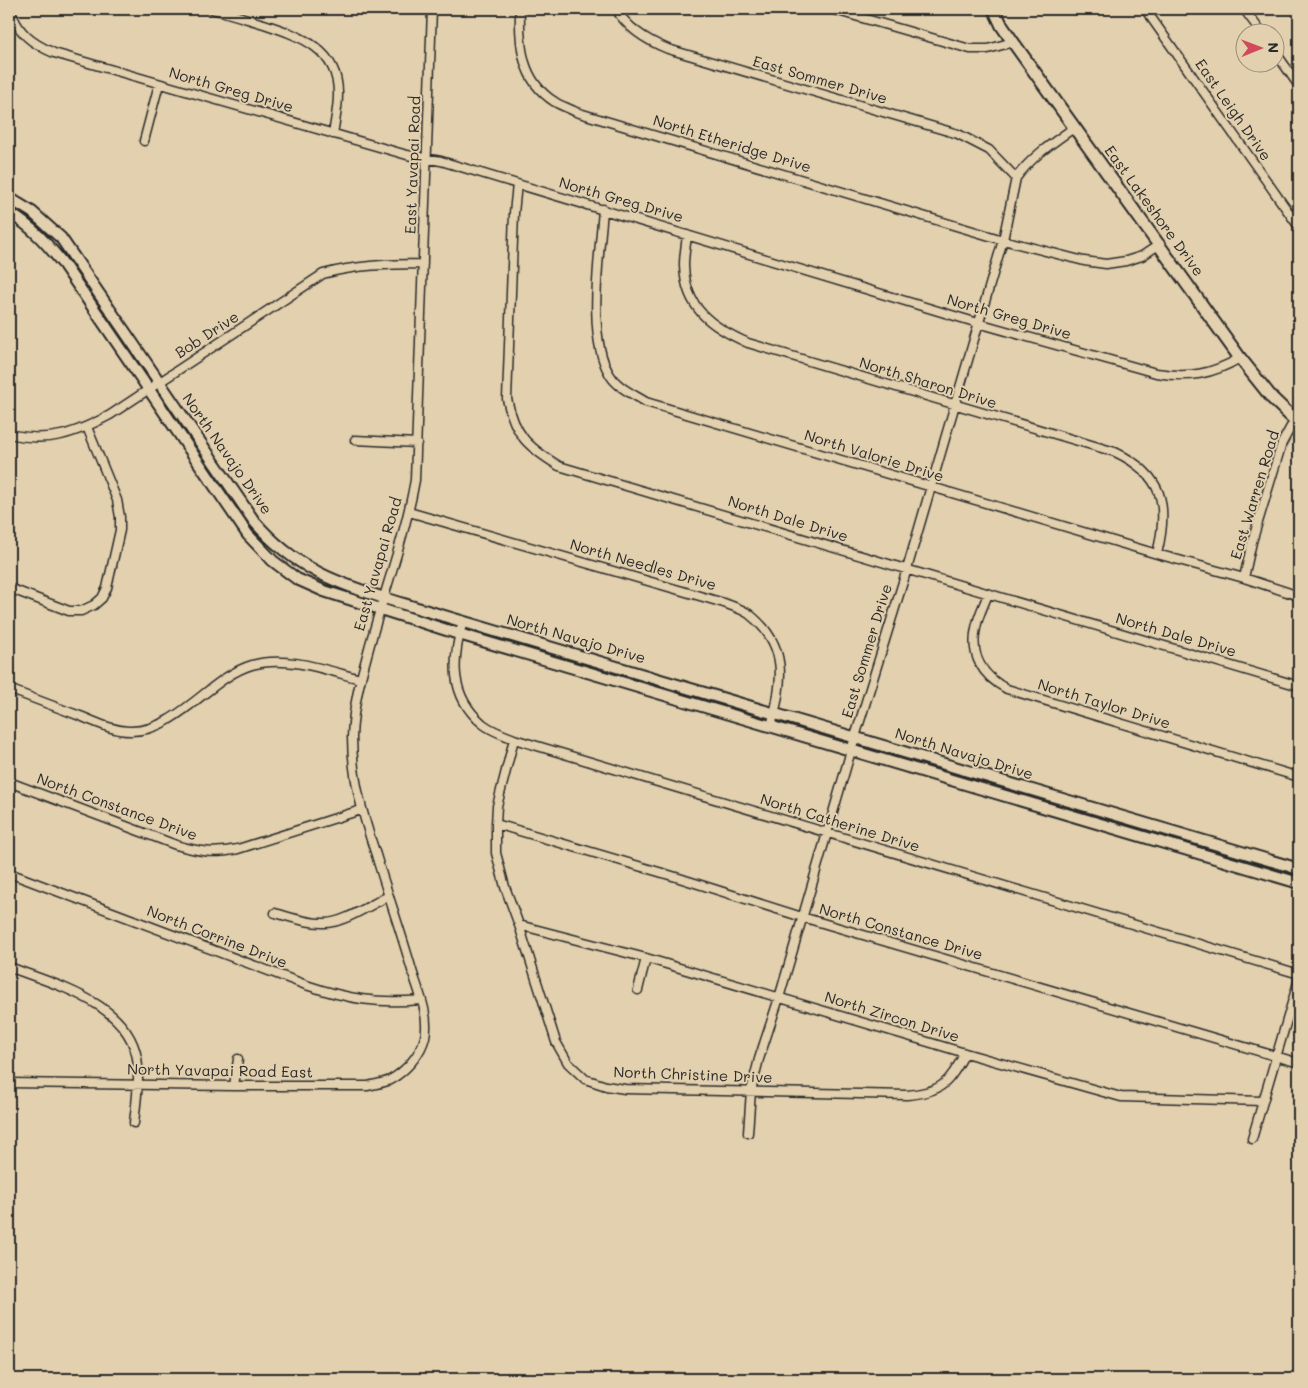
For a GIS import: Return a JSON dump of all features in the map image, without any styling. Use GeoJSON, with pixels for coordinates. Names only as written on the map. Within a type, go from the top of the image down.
{"type":"FeatureCollection","features":[{"type":"Feature","properties":{"kind":"main road","name":"East Lakeshore Drive"},"geometry":{"type":"LineString","coordinates":[[994,9],[1002,26],[1013,42],[1160,244],[1240,358],[1272,398],[1297,422]]}},
{"type":"Feature","properties":{"kind":"street","name":"North Greg Drive"},"geometry":{"type":"LineString","coordinates":[[10,9],[13,18],[34,44],[54,53],[333,134],[427,160],[441,161],[978,323],[1156,373],[1176,376],[1207,373],[1221,369],[1240,358]]}},
{"type":"Feature","properties":{"kind":"street"},"geometry":{"type":"LineString","coordinates":[[212,9],[296,35],[312,44],[325,56],[335,74],[338,94],[333,134]]}},
{"type":"Feature","properties":{"kind":"street","name":"East Yavapai Road"},"geometry":{"type":"LineString","coordinates":[[418,1052],[425,1037],[426,1021],[361,810],[353,769],[352,737],[354,709],[360,679],[409,512],[415,480],[432,9]]}},
{"type":"Feature","properties":{"kind":"street","name":"North Etheridge Drive"},"geometry":{"type":"LineString","coordinates":[[520,9],[519,38],[522,56],[530,77],[554,102],[576,112],[1003,240],[1084,261],[1106,264],[1126,261],[1142,256],[1160,244]]}},
{"type":"Feature","properties":{"kind":"street","name":"East Sommer Drive"},"geometry":{"type":"LineString","coordinates":[[616,9],[632,28],[649,41],[668,49],[958,134],[989,150],[1016,178]]}},
{"type":"Feature","properties":{"kind":"street"},"geometry":{"type":"LineString","coordinates":[[831,9],[970,49],[988,50],[1013,42]]}},
{"type":"Feature","properties":{"kind":"street","name":"East Leigh Drive"},"geometry":{"type":"LineString","coordinates":[[1145,9],[1299,226]]}},
{"type":"Feature","properties":{"kind":"street"},"geometry":{"type":"LineString","coordinates":[[1244,9],[1254,22]]}},
{"type":"Feature","properties":{"kind":"street"},"geometry":{"type":"LineString","coordinates":[[1286,67],[1299,86]]}},
{"type":"Feature","properties":{"kind":"street"},"geometry":{"type":"LineString","coordinates":[[144,141],[159,84]]}},
{"type":"Feature","properties":{"kind":"street","name":"East Sommer Drive"},"geometry":{"type":"LineString","coordinates":[[748,1133],[751,1091],[759,1058],[779,998],[851,749],[907,569],[1003,240],[1016,178],[1026,164],[1075,127]]}},
{"type":"Feature","properties":{"kind":"street","name":"North Dale Drive"},"geometry":{"type":"LineString","coordinates":[[517,184],[514,213],[507,399],[511,418],[524,440],[537,453],[559,466],[1299,686]]}},
{"type":"Feature","properties":{"kind":"street","name":"North Navajo Drive"},"geometry":{"type":"LineString","coordinates":[[9,198],[32,212],[61,238],[243,506],[266,535],[283,551],[304,566],[327,578],[383,598],[1299,868]]}},
{"type":"Feature","properties":{"kind":"street","name":"North Valorie Drive"},"geometry":{"type":"LineString","coordinates":[[603,209],[596,309],[597,336],[601,359],[610,376],[624,389],[646,402],[1157,554],[1244,578],[1299,596]]}},
{"type":"Feature","properties":{"kind":"street","name":"North Navajo Drive"},"geometry":{"type":"LineString","coordinates":[[9,213],[22,221],[43,239],[74,278],[148,390],[256,545],[273,561],[297,578],[324,591],[459,634],[1299,883]]}},
{"type":"Feature","properties":{"kind":"street","name":"North Sharon Drive"},"geometry":{"type":"LineString","coordinates":[[687,235],[684,265],[686,286],[694,305],[711,323],[728,334],[748,343],[1115,452],[1132,460],[1147,472],[1158,490],[1164,514],[1157,554]]}},
{"type":"Feature","properties":{"kind":"street","name":"Bob Drive"},"geometry":{"type":"LineString","coordinates":[[9,434],[43,438],[87,427],[110,415],[324,274],[362,266],[422,264]]}},
{"type":"Feature","properties":{"kind":"street"},"geometry":{"type":"LineString","coordinates":[[74,278],[84,271]]}},
{"type":"Feature","properties":{"kind":"street","name":"East Warren Road"},"geometry":{"type":"LineString","coordinates":[[1244,578],[1252,542],[1282,443],[1297,422]]}},
{"type":"Feature","properties":{"kind":"street"},"geometry":{"type":"LineString","coordinates":[[9,588],[69,611],[81,611],[94,605],[102,598],[107,588],[120,530],[120,517],[116,500],[87,427]]}},
{"type":"Feature","properties":{"kind":"street"},"geometry":{"type":"LineString","coordinates":[[355,440],[416,443]]}},
{"type":"Feature","properties":{"kind":"street"},"geometry":{"type":"LineString","coordinates":[[232,513],[243,506]]}},
{"type":"Feature","properties":{"kind":"street","name":"North Needles Drive"},"geometry":{"type":"LineString","coordinates":[[409,512],[724,603],[748,613],[764,629],[777,647],[781,673],[775,713],[771,726]]}},
{"type":"Feature","properties":{"kind":"street","name":"North Taylor Drive"},"geometry":{"type":"LineString","coordinates":[[988,594],[976,628],[975,647],[980,666],[994,682],[1007,689],[1299,777]]}},
{"type":"Feature","properties":{"kind":"street","name":"North Catherine Drive"},"geometry":{"type":"LineString","coordinates":[[463,621],[456,651],[455,672],[460,691],[470,709],[483,724],[496,732],[514,739],[1299,974]]}},
{"type":"Feature","properties":{"kind":"street"},"geometry":{"type":"LineString","coordinates":[[9,689],[112,729],[131,731],[153,727],[175,716],[223,681],[241,669],[253,664],[274,661],[297,663],[360,679]]}},
{"type":"Feature","properties":{"kind":"street","name":"North Christine Drive"},"geometry":{"type":"LineString","coordinates":[[514,739],[497,806],[496,853],[505,887],[556,1042],[568,1063],[586,1079],[606,1086],[625,1089],[924,1094],[940,1088],[953,1076],[965,1053]]}},
{"type":"Feature","properties":{"kind":"street","name":"North Constance Drive"},"geometry":{"type":"LineString","coordinates":[[9,782],[198,852],[220,852],[238,848],[361,810]]}},
{"type":"Feature","properties":{"kind":"street","name":"North Constance Drive"},"geometry":{"type":"LineString","coordinates":[[496,824],[676,877],[802,917],[1299,1063]]}},
{"type":"Feature","properties":{"kind":"street","name":"North Corrine Drive"},"geometry":{"type":"LineString","coordinates":[[9,873],[339,996],[366,1000],[421,1000]]}},
{"type":"Feature","properties":{"kind":"street"},"geometry":{"type":"LineString","coordinates":[[275,913],[322,924],[332,923],[348,918],[365,907],[389,896]]}},
{"type":"Feature","properties":{"kind":"street","name":"North Zircon Drive"},"geometry":{"type":"LineString","coordinates":[[519,925],[646,958],[1120,1097],[1262,1101]]}},
{"type":"Feature","properties":{"kind":"street"},"geometry":{"type":"LineString","coordinates":[[638,990],[646,958]]}},
{"type":"Feature","properties":{"kind":"street"},"geometry":{"type":"LineString","coordinates":[[9,967],[95,1001],[115,1017],[130,1038],[138,1064],[134,1123]]}},
{"type":"Feature","properties":{"kind":"street"},"geometry":{"type":"LineString","coordinates":[[1252,1138],[1299,978]]}},
{"type":"Feature","properties":{"kind":"street","name":"North Yavapai Road East"},"geometry":{"type":"LineString","coordinates":[[9,1083],[368,1086],[389,1080],[405,1070],[418,1052]]}},
{"type":"Feature","properties":{"kind":"street"},"geometry":{"type":"LineString","coordinates":[[234,1086],[238,1059]]}}]}
